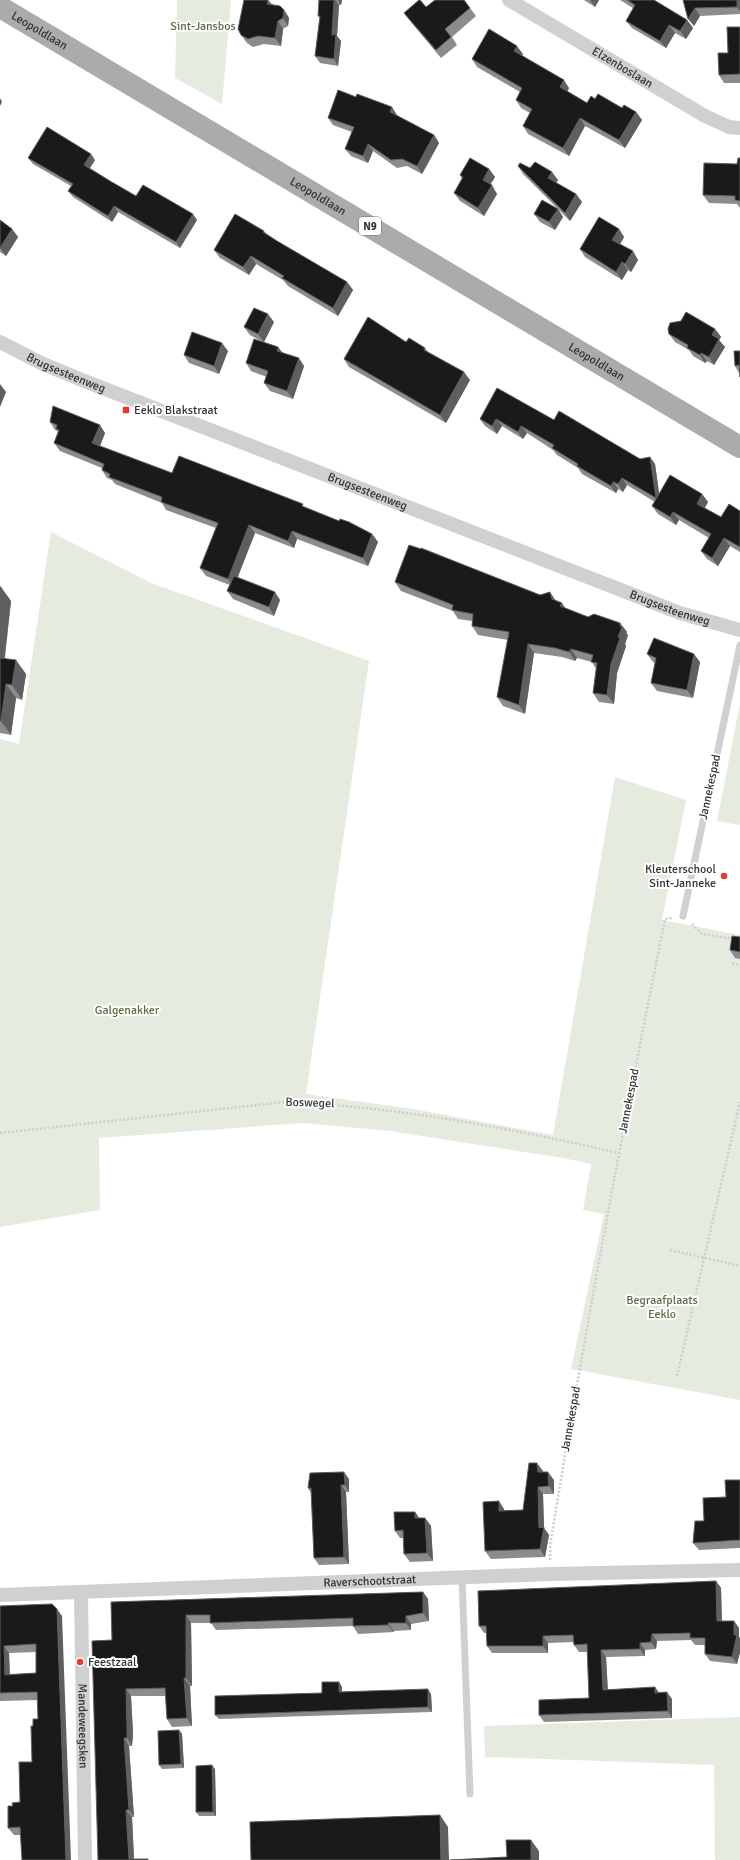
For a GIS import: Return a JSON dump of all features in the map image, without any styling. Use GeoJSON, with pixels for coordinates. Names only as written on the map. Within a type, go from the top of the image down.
{"type":"FeatureCollection","features":[{"type":"Feature","properties":{"kind":"main road","name":"Leopoldlaan"},"geometry":{"type":"LineString","coordinates":[[0,7],[740,446]]}},
{"type":"Feature","properties":{"kind":"street","name":"Elzenboslaan"},"geometry":{"type":"LineString","coordinates":[[508,0],[705,116],[729,127],[740,128]]}},
{"type":"Feature","properties":{"kind":"street","name":"Brugsesteenweg"},"geometry":{"type":"LineString","coordinates":[[0,342],[41,363],[82,380],[363,490],[680,613],[740,630]]}},
{"type":"Feature","properties":{"kind":"street","name":"Raverschootstraat"},"geometry":{"type":"LineString","coordinates":[[0,1595],[551,1574],[740,1570]]}},
{"type":"Feature","properties":{"kind":"street","name":"Mandeweegsken"},"geometry":{"type":"LineString","coordinates":[[81,1592],[85,1860]]}},
{"type":"Feature","properties":{"kind":"lane","name":"Jannekespad"},"geometry":{"type":"LineString","coordinates":[[683,916],[740,645]]}},
{"type":"Feature","properties":{"kind":"lane"},"geometry":{"type":"LineString","coordinates":[[462,1578],[470,1794]]}},
{"type":"Feature","properties":{"kind":"path"},"geometry":{"type":"LineString","coordinates":[[683,916],[702,934],[740,940]]}},
{"type":"Feature","properties":{"kind":"path","name":"Jannekespad"},"geometry":{"type":"LineString","coordinates":[[551,1574],[550,1546],[574,1398],[618,1153],[665,919],[683,916]]}},
{"type":"Feature","properties":{"kind":"path"},"geometry":{"type":"LineString","coordinates":[[732,963],[740,965]]}},
{"type":"Feature","properties":{"kind":"path","name":"Boswegel"},"geometry":{"type":"LineString","coordinates":[[0,1133],[286,1102],[331,1104],[449,1118],[618,1153]]}},
{"type":"Feature","properties":{"kind":"path"},"geometry":{"type":"LineString","coordinates":[[677,1376],[740,1102]]}},
{"type":"Feature","properties":{"kind":"path"},"geometry":{"type":"LineString","coordinates":[[670,1250],[740,1266]]}},
{"type":"Feature","properties":{"kind":"green space","name":"Sint-Jansbos"},"geometry":{"type":"Polygon","coordinates":[[[177,0],[231,0],[222,104],[175,78],[177,0]]]}},
{"type":"Feature","properties":{"kind":"green space"},"geometry":{"type":"Polygon","coordinates":[[[51,532],[151,583],[369,661],[306,1094],[413,1109],[553,1135],[615,777],[686,800],[662,920],[740,935],[740,1400],[571,1369],[604,1214],[583,1210],[591,1164],[563,1158],[390,1131],[302,1123],[99,1138],[100,1210],[0,1227],[0,739],[19,744],[51,532]]]}},
{"type":"Feature","properties":{"kind":"green space"},"geometry":{"type":"Polygon","coordinates":[[[740,703],[740,825],[717,821],[740,703]]]}},
{"type":"Feature","properties":{"kind":"green space"},"geometry":{"type":"Polygon","coordinates":[[[740,1717],[740,1860],[715,1860],[714,1765],[485,1757],[484,1726],[740,1717]]]}},
{"type":"Feature","properties":{"kind":"building"},"geometry":{"type":"Polygon","coordinates":[[[244,0],[268,0],[267,4],[280,6],[284,10],[283,18],[278,21],[275,38],[258,36],[248,39],[241,35],[238,29],[244,0]]]}},
{"type":"Feature","properties":{"kind":"building"},"geometry":{"type":"Polygon","coordinates":[[[319,0],[334,0],[332,35],[336,34],[334,59],[315,56],[320,16],[318,16],[319,0]]]}},
{"type":"Feature","properties":{"kind":"building"},"geometry":{"type":"Polygon","coordinates":[[[419,0],[426,7],[435,0],[464,0],[470,8],[445,29],[451,37],[436,50],[404,13],[419,0]]]}},
{"type":"Feature","properties":{"kind":"building"},"geometry":{"type":"Polygon","coordinates":[[[627,0],[654,0],[687,20],[680,31],[669,25],[660,41],[626,21],[635,5],[627,0]]]}},
{"type":"Feature","properties":{"kind":"building"},"geometry":{"type":"Polygon","coordinates":[[[683,0],[737,0],[737,7],[695,8],[688,19],[683,0]]]}},
{"type":"Feature","properties":{"kind":"building"},"geometry":{"type":"Polygon","coordinates":[[[727,27],[740,27],[740,74],[719,75],[718,53],[728,53],[727,27]]]}},
{"type":"Feature","properties":{"kind":"building"},"geometry":{"type":"Polygon","coordinates":[[[489,29],[517,46],[514,51],[564,80],[560,87],[587,103],[591,96],[595,99],[598,94],[622,108],[624,105],[636,112],[619,140],[580,118],[563,148],[523,126],[532,109],[516,100],[522,88],[472,59],[489,29]]]}},
{"type":"Feature","properties":{"kind":"building"},"geometry":{"type":"Polygon","coordinates":[[[338,90],[356,97],[357,94],[392,107],[390,112],[434,135],[417,166],[402,159],[391,160],[368,144],[363,156],[345,149],[354,127],[328,118],[338,90]]]}},
{"type":"Feature","properties":{"kind":"building"},"geometry":{"type":"Polygon","coordinates":[[[47,127],[91,154],[84,165],[110,181],[136,196],[143,185],[193,214],[176,242],[114,206],[108,216],[68,191],[73,184],[28,158],[47,127]]]}},
{"type":"Feature","properties":{"kind":"building"},"geometry":{"type":"Polygon","coordinates":[[[470,158],[489,169],[483,180],[492,185],[478,208],[454,193],[463,177],[460,175],[470,158]]]}},
{"type":"Feature","properties":{"kind":"building"},"geometry":{"type":"Polygon","coordinates":[[[738,158],[740,158],[740,201],[735,200],[735,196],[703,195],[704,163],[737,164],[738,158]]]}},
{"type":"Feature","properties":{"kind":"building"},"geometry":{"type":"Polygon","coordinates":[[[535,162],[552,172],[548,178],[576,194],[565,213],[518,166],[520,163],[530,168],[535,162]]]}},
{"type":"Feature","properties":{"kind":"building"},"geometry":{"type":"Polygon","coordinates":[[[542,200],[558,209],[549,222],[534,214],[542,200]]]}},
{"type":"Feature","properties":{"kind":"building"},"geometry":{"type":"Polygon","coordinates":[[[235,214],[264,231],[263,232],[277,241],[347,282],[333,308],[282,278],[284,276],[251,256],[243,267],[214,250],[235,214]]]}},
{"type":"Feature","properties":{"kind":"building"},"geometry":{"type":"Polygon","coordinates":[[[599,217],[619,229],[612,240],[633,251],[625,264],[622,262],[616,272],[580,249],[599,217]]]}},
{"type":"Feature","properties":{"kind":"building"},"geometry":{"type":"Polygon","coordinates":[[[0,220],[12,229],[0,248],[0,220]]]}},
{"type":"Feature","properties":{"kind":"building"},"geometry":{"type":"Polygon","coordinates":[[[254,308],[268,314],[258,334],[244,327],[254,308]]]}},
{"type":"Feature","properties":{"kind":"building"},"geometry":{"type":"Polygon","coordinates":[[[686,312],[715,329],[712,335],[719,339],[709,357],[701,353],[700,355],[687,348],[688,345],[669,334],[668,329],[670,323],[681,321],[686,312]]]}},
{"type":"Feature","properties":{"kind":"building"},"geometry":{"type":"Polygon","coordinates":[[[368,317],[406,342],[409,338],[425,348],[424,350],[464,372],[440,415],[344,359],[368,317]]]}},
{"type":"Feature","properties":{"kind":"building"},"geometry":{"type":"Polygon","coordinates":[[[192,332],[222,343],[214,366],[184,355],[192,332]]]}},
{"type":"Feature","properties":{"kind":"building"},"geometry":{"type":"Polygon","coordinates":[[[254,339],[278,347],[277,351],[299,358],[287,391],[264,383],[268,371],[246,363],[254,339]]]}},
{"type":"Feature","properties":{"kind":"building"},"geometry":{"type":"Polygon","coordinates":[[[734,351],[740,351],[740,377],[739,365],[735,366],[734,351]]]}},
{"type":"Feature","properties":{"kind":"building"},"geometry":{"type":"Polygon","coordinates":[[[497,388],[554,420],[559,411],[640,459],[650,457],[656,498],[622,478],[618,484],[613,482],[611,486],[577,466],[578,464],[552,448],[554,445],[521,426],[518,432],[496,419],[492,426],[480,419],[497,388]]]}},
{"type":"Feature","properties":{"kind":"building"},"geometry":{"type":"Polygon","coordinates":[[[53,406],[100,425],[92,443],[172,473],[179,456],[303,504],[302,506],[339,521],[340,519],[349,522],[372,534],[363,558],[292,531],[288,541],[249,525],[228,579],[200,568],[218,523],[161,502],[162,497],[109,477],[110,474],[102,470],[104,464],[54,443],[59,430],[56,429],[57,425],[50,422],[53,406]]]}},
{"type":"Feature","properties":{"kind":"building"},"geometry":{"type":"Polygon","coordinates":[[[670,475],[702,494],[697,504],[721,517],[729,504],[740,511],[740,547],[724,538],[712,558],[701,551],[711,534],[673,512],[670,517],[652,506],[670,475]]]}},
{"type":"Feature","properties":{"kind":"building"},"geometry":{"type":"Polygon","coordinates":[[[409,545],[421,548],[540,595],[550,592],[552,599],[562,603],[560,606],[588,617],[594,614],[620,623],[620,626],[622,627],[618,637],[620,638],[611,664],[607,695],[593,693],[597,663],[591,662],[593,655],[571,649],[569,652],[555,648],[528,644],[519,705],[497,697],[509,632],[472,626],[473,614],[452,610],[453,605],[395,582],[409,545]]]}},
{"type":"Feature","properties":{"kind":"building"},"geometry":{"type":"Polygon","coordinates":[[[234,576],[275,592],[269,607],[227,591],[234,576]]]}},
{"type":"Feature","properties":{"kind":"building"},"geometry":{"type":"Polygon","coordinates":[[[654,638],[694,654],[687,690],[651,683],[656,658],[647,654],[654,638]]]}},
{"type":"Feature","properties":{"kind":"building"},"geometry":{"type":"Polygon","coordinates":[[[0,658],[16,660],[12,685],[6,684],[1,721],[0,721],[0,658]]]}},
{"type":"Feature","properties":{"kind":"building"},"geometry":{"type":"Polygon","coordinates":[[[732,936],[740,937],[740,952],[730,950],[732,936]]]}},
{"type":"Feature","properties":{"kind":"building"},"geometry":{"type":"Polygon","coordinates":[[[529,1463],[537,1463],[538,1472],[548,1472],[549,1486],[538,1487],[539,1528],[544,1527],[540,1549],[485,1551],[483,1502],[499,1501],[499,1511],[523,1510],[529,1463]]]}},
{"type":"Feature","properties":{"kind":"building"},"geometry":{"type":"Polygon","coordinates":[[[344,1472],[345,1485],[341,1485],[344,1557],[314,1558],[311,1488],[308,1488],[310,1473],[344,1472]]]}},
{"type":"Feature","properties":{"kind":"building"},"geometry":{"type":"Polygon","coordinates":[[[725,1480],[740,1480],[740,1540],[693,1543],[695,1521],[704,1521],[703,1498],[726,1497],[725,1480]]]}},
{"type":"Feature","properties":{"kind":"building"},"geometry":{"type":"Polygon","coordinates":[[[394,1512],[415,1512],[415,1518],[425,1518],[427,1553],[404,1554],[403,1530],[395,1531],[394,1512]]]}},
{"type":"Feature","properties":{"kind":"building"},"geometry":{"type":"Polygon","coordinates":[[[716,1581],[717,1621],[734,1621],[734,1635],[737,1635],[732,1657],[705,1654],[705,1638],[690,1638],[690,1633],[652,1634],[651,1642],[640,1643],[640,1649],[601,1650],[603,1690],[655,1687],[655,1693],[667,1692],[668,1711],[539,1715],[539,1700],[589,1698],[587,1644],[574,1645],[573,1635],[543,1636],[543,1646],[487,1646],[486,1626],[479,1626],[478,1591],[716,1581]]]}},
{"type":"Feature","properties":{"kind":"building"},"geometry":{"type":"Polygon","coordinates":[[[423,1592],[423,1613],[406,1616],[406,1623],[388,1623],[388,1625],[353,1626],[353,1618],[210,1623],[210,1615],[186,1615],[186,1678],[184,1678],[187,1718],[167,1719],[165,1688],[126,1689],[127,1738],[124,1738],[129,1810],[126,1810],[129,1859],[148,1860],[98,1860],[92,1641],[112,1640],[111,1602],[423,1592]]]}},
{"type":"Feature","properties":{"kind":"building"},"geometry":{"type":"Polygon","coordinates":[[[52,1604],[57,1609],[66,1860],[22,1860],[20,1827],[8,1828],[8,1806],[13,1806],[12,1803],[20,1802],[19,1762],[32,1762],[31,1726],[33,1726],[33,1719],[38,1719],[37,1692],[0,1693],[0,1606],[52,1604]],[[36,1644],[4,1646],[5,1675],[36,1673],[36,1644]]]}},
{"type":"Feature","properties":{"kind":"building"},"geometry":{"type":"Polygon","coordinates":[[[322,1682],[339,1682],[339,1692],[428,1689],[428,1707],[215,1715],[215,1696],[322,1693],[322,1682]]]}},
{"type":"Feature","properties":{"kind":"building"},"geometry":{"type":"Polygon","coordinates":[[[179,1730],[181,1764],[159,1765],[158,1731],[179,1730]]]}},
{"type":"Feature","properties":{"kind":"building"},"geometry":{"type":"Polygon","coordinates":[[[212,1765],[213,1812],[196,1812],[196,1766],[212,1765]]]}},
{"type":"Feature","properties":{"kind":"building"},"geometry":{"type":"Polygon","coordinates":[[[440,1815],[441,1860],[251,1860],[250,1822],[440,1815]]]}},
{"type":"Feature","properties":{"kind":"building"},"geometry":{"type":"Polygon","coordinates":[[[506,1840],[531,1840],[531,1860],[450,1860],[507,1857],[506,1840]]]}},
{"type":"Feature","properties":{"kind":"place","name":"Eeklo Blakstraat"},"geometry":{"type":"Point","coordinates":[126,410]}},
{"type":"Feature","properties":{"kind":"place","name":"Kleuterschool Sint-Janneke"},"geometry":{"type":"Point","coordinates":[724,876]}},
{"type":"Feature","properties":{"kind":"place","name":"Feestzaal"},"geometry":{"type":"Point","coordinates":[80,1662]}},
{"type":"Feature","properties":{"kind":"park label","name":"Galgenakker"},"geometry":{"type":"Point","coordinates":[127,1010]}},
{"type":"Feature","properties":{"kind":"park label","name":"Begraafplaats Eeklo"},"geometry":{"type":"Point","coordinates":[662,1307]}}]}
